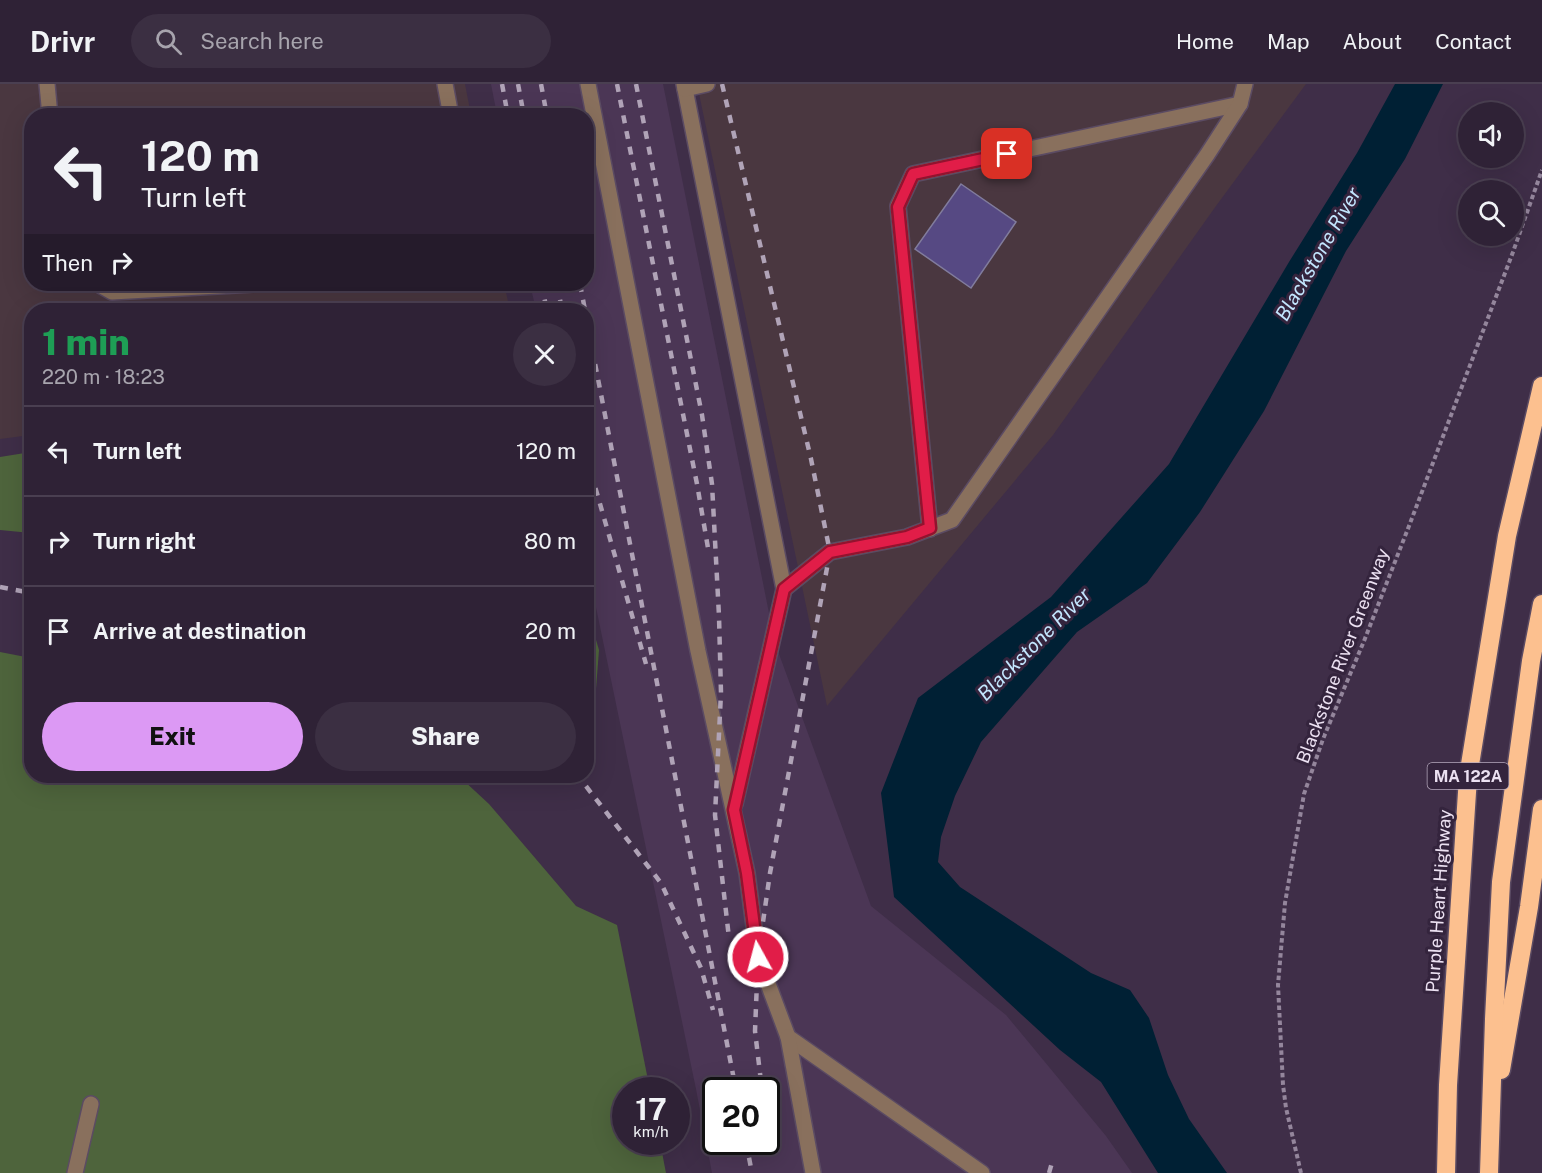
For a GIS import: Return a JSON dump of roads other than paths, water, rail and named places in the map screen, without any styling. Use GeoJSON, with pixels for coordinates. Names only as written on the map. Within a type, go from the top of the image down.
{"type":"FeatureCollection","features":[{"type":"Feature","properties":{"kind":"highway","name":"Purple Heart Highway"},"geometry":{"type":"LineString","coordinates":[[1446,1173],[1449,1074],[1468,777],[1507,536],[1542,386]]}},
{"type":"Feature","properties":{"kind":"highway","name":"MA 122A"},"geometry":{"type":"LineString","coordinates":[[1489,1173],[1501,882],[1531,661],[1542,604]]}},
{"type":"Feature","properties":{"kind":"highway"},"geometry":{"type":"LineString","coordinates":[[1489,1140],[1529,907],[1542,809]]}},
{"type":"Feature","properties":{"kind":"lane"},"geometry":{"type":"LineString","coordinates":[[47,84],[49,108]]}},
{"type":"Feature","properties":{"kind":"lane"},"geometry":{"type":"LineString","coordinates":[[445,84],[450,108]]}},
{"type":"Feature","properties":{"kind":"lane"},"geometry":{"type":"LineString","coordinates":[[588,84],[593,108]]}},
{"type":"Feature","properties":{"kind":"lane"},"geometry":{"type":"LineString","coordinates":[[707,84],[685,86],[784,589],[734,810]]}},
{"type":"Feature","properties":{"kind":"lane"},"geometry":{"type":"LineString","coordinates":[[784,589],[830,552],[907,537],[952,520],[1201,164],[1240,104],[1245,84]]}},
{"type":"Feature","properties":{"kind":"lane"},"geometry":{"type":"LineString","coordinates":[[930,528],[898,207],[913,174],[1240,104]]}},
{"type":"Feature","properties":{"kind":"lane"},"geometry":{"type":"LineString","coordinates":[[594,115],[698,651],[747,873],[758,957],[788,1037],[813,1173]]}},
{"type":"Feature","properties":{"kind":"lane"},"geometry":{"type":"LineString","coordinates":[[110,291],[130,291]]}},
{"type":"Feature","properties":{"kind":"lane"},"geometry":{"type":"LineString","coordinates":[[788,1037],[982,1173]]}},
{"type":"Feature","properties":{"kind":"lane"},"geometry":{"type":"LineString","coordinates":[[75,1173],[91,1104]]}},
{"type":"Feature","properties":{"kind":"water","name":"Blackstone River"},"geometry":{"type":"Polygon","coordinates":[[[1395,84],[1443,84],[1405,159],[1346,251],[1264,411],[1200,512],[1147,583],[1077,632],[981,742],[955,796],[941,837],[938,862],[960,887],[1091,973],[1130,990],[1149,1018],[1168,1075],[1189,1119],[1227,1173],[1158,1173],[1101,1082],[1060,1050],[894,897],[881,793],[918,698],[1051,597],[1169,464],[1289,262],[1357,153],[1395,84]]]}},
{"type":"Feature","properties":{"kind":"railway"},"geometry":{"type":"LineString","coordinates":[[502,84],[506,108]]}},
{"type":"Feature","properties":{"kind":"railway"},"geometry":{"type":"LineString","coordinates":[[518,84],[522,108]]}},
{"type":"Feature","properties":{"kind":"railway"},"geometry":{"type":"LineString","coordinates":[[541,84],[546,108]]}},
{"type":"Feature","properties":{"kind":"railway"},"geometry":{"type":"LineString","coordinates":[[617,84],[708,548]]}},
{"type":"Feature","properties":{"kind":"railway"},"geometry":{"type":"LineString","coordinates":[[636,84],[702,415],[712,484],[721,693],[715,815],[729,938]]}},
{"type":"Feature","properties":{"kind":"railway"},"geometry":{"type":"LineString","coordinates":[[722,84],[811,459],[830,552],[770,873],[758,957],[755,1031],[760,1077]]}},
{"type":"Feature","properties":{"kind":"railway"},"geometry":{"type":"LineString","coordinates":[[543,291],[545,303]]}},
{"type":"Feature","properties":{"kind":"railway"},"geometry":{"type":"LineString","coordinates":[[558,291],[561,303]]}},
{"type":"Feature","properties":{"kind":"railway"},"geometry":{"type":"LineString","coordinates":[[581,291],[584,303]]}},
{"type":"Feature","properties":{"kind":"railway"},"geometry":{"type":"LineString","coordinates":[[594,358],[733,1077]]}},
{"type":"Feature","properties":{"kind":"railway"},"geometry":{"type":"LineString","coordinates":[[594,483],[646,664]]}},
{"type":"Feature","properties":{"kind":"railway"},"geometry":{"type":"LineString","coordinates":[[0,587],[24,592]]}},
{"type":"Feature","properties":{"kind":"railway"},"geometry":{"type":"LineString","coordinates":[[584,783],[661,883],[701,968],[713,1010]]}},
{"type":"Feature","properties":{"kind":"railway"},"geometry":{"type":"LineString","coordinates":[[749,1155],[752,1173]]}},
{"type":"Feature","properties":{"kind":"railway"},"geometry":{"type":"LineString","coordinates":[[1049,1173],[1053,1159]]}}]}
